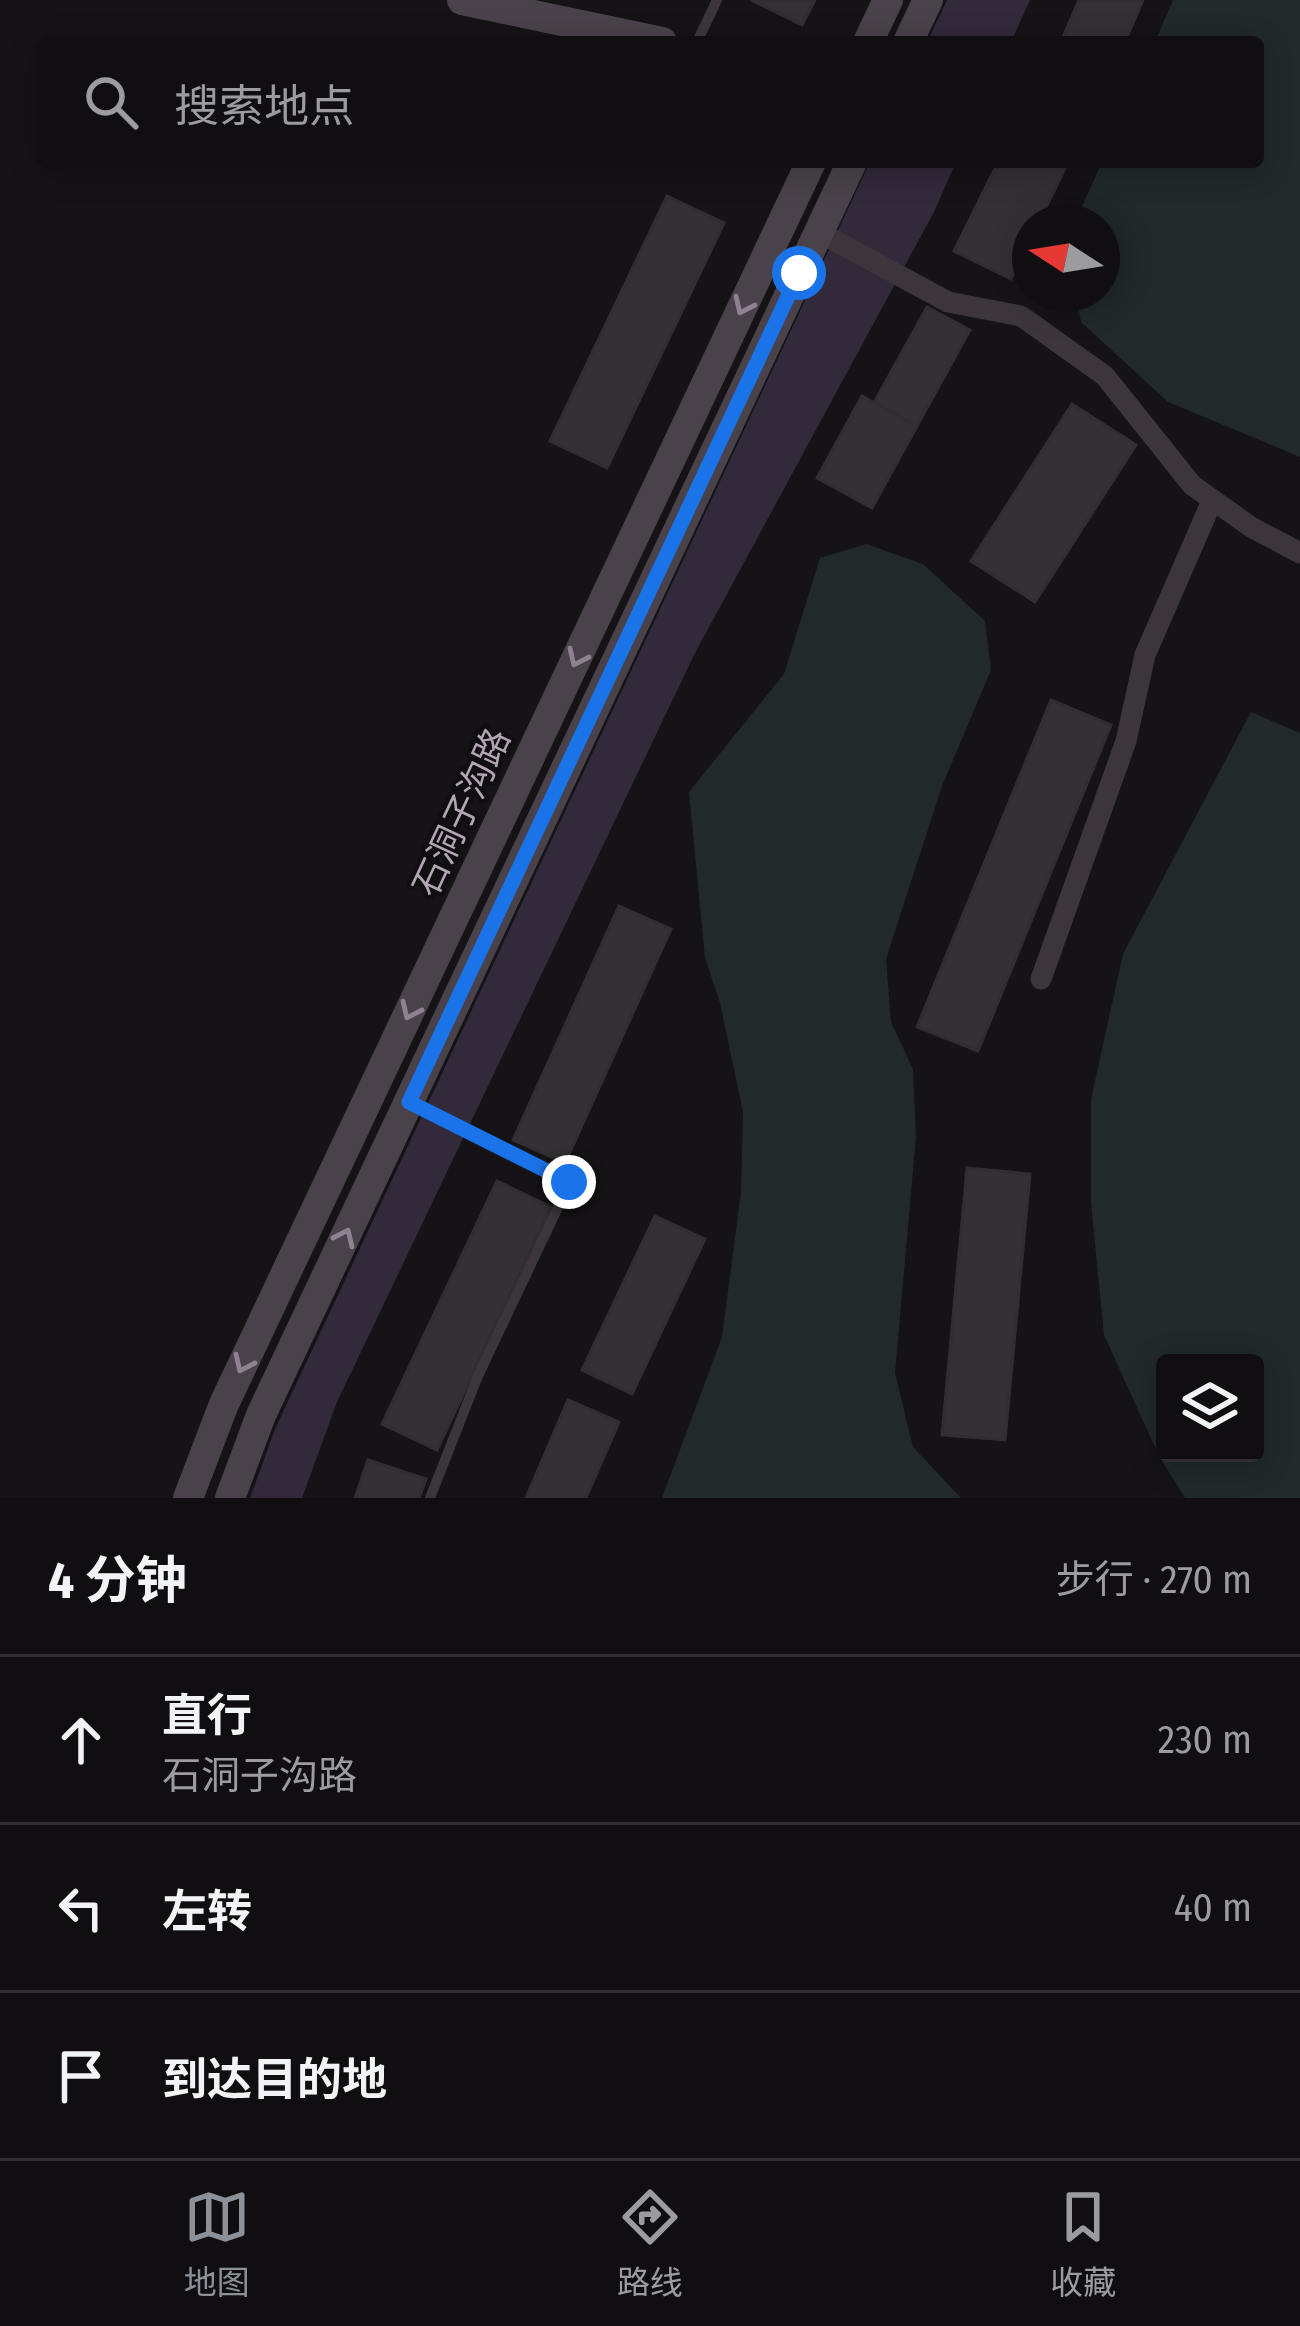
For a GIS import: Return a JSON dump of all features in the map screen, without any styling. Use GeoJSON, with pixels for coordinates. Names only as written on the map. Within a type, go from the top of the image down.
{"type":"FeatureCollection","features":[{"type":"Feature","properties":{"kind":"main road"},"geometry":{"type":"LineString","coordinates":[[462,0],[633,36]]}},
{"type":"Feature","properties":{"kind":"main road"},"geometry":{"type":"LineString","coordinates":[[871,36],[888,0]]}},
{"type":"Feature","properties":{"kind":"main road"},"geometry":{"type":"LineString","coordinates":[[911,36],[928,0]]}},
{"type":"Feature","properties":{"kind":"main road","name":"石洞子沟路"},"geometry":{"type":"LineString","coordinates":[[188,1498],[224,1404],[808,168]]}},
{"type":"Feature","properties":{"kind":"main road"},"geometry":{"type":"LineString","coordinates":[[230,1498],[261,1415],[415,1105],[825,235],[850,168]]}},
{"type":"Feature","properties":{"kind":"street"},"geometry":{"type":"LineString","coordinates":[[825,235],[948,302],[1021,316],[1105,376],[1192,484],[1212,501],[1300,553]]}},
{"type":"Feature","properties":{"kind":"street"},"geometry":{"type":"LineString","coordinates":[[1041,980],[1126,741],[1145,655],[1212,501]]}},
{"type":"Feature","properties":{"kind":"lane"},"geometry":{"type":"LineString","coordinates":[[700,36],[717,0]]}},
{"type":"Feature","properties":{"kind":"lane"},"geometry":{"type":"LineString","coordinates":[[415,1105],[569,1182],[478,1376],[430,1498]]}},
{"type":"Feature","properties":{"kind":"shaded area"},"geometry":{"type":"Polygon","coordinates":[[[947,0],[1030,0],[1014,36],[930,36],[947,0]]]}},
{"type":"Feature","properties":{"kind":"shaded area"},"geometry":{"type":"Polygon","coordinates":[[[1173,0],[1300,0],[1300,457],[1168,402],[1081,322],[1079,312],[1120,312],[1120,204],[1083,204],[1099,168],[1264,168],[1264,36],[1158,36],[1173,0]]]}},
{"type":"Feature","properties":{"kind":"shaded area"},"geometry":{"type":"Polygon","coordinates":[[[867,168],[953,168],[695,653],[337,1402],[302,1498],[250,1498],[275,1429],[867,168]]]}},
{"type":"Feature","properties":{"kind":"shaded area"},"geometry":{"type":"Polygon","coordinates":[[[866,544],[923,564],[985,621],[991,670],[942,786],[886,959],[891,1022],[913,1069],[916,1137],[895,1373],[913,1447],[961,1498],[662,1498],[722,1337],[741,1192],[743,1112],[720,1003],[705,958],[689,792],[784,674],[820,558],[866,544]]]}},
{"type":"Feature","properties":{"kind":"shaded area"},"geometry":{"type":"Polygon","coordinates":[[[1251,712],[1300,733],[1300,1498],[1185,1498],[1163,1462],[1264,1462],[1264,1354],[1156,1354],[1156,1449],[1104,1335],[1091,1203],[1091,1099],[1123,954],[1251,712]]]}},
{"type":"Feature","properties":{"kind":"building"},"geometry":{"type":"Polygon","coordinates":[[[751,0],[815,0],[802,25],[751,0]]]}},
{"type":"Feature","properties":{"kind":"building"},"geometry":{"type":"Polygon","coordinates":[[[1079,0],[1143,0],[1128,36],[1064,36],[1079,0]]]}},
{"type":"Feature","properties":{"kind":"building"},"geometry":{"type":"Polygon","coordinates":[[[995,168],[1065,168],[1048,204],[1012,204],[1011,279],[954,251],[995,168]]]}},
{"type":"Feature","properties":{"kind":"building"},"geometry":{"type":"Polygon","coordinates":[[[667,196],[724,223],[607,468],[550,441],[667,196]]]}},
{"type":"Feature","properties":{"kind":"building"},"geometry":{"type":"Polygon","coordinates":[[[927,307],[970,330],[917,426],[874,403],[927,307]]]}},
{"type":"Feature","properties":{"kind":"building"},"geometry":{"type":"Polygon","coordinates":[[[862,396],[917,426],[872,508],[817,478],[862,396]]]}},
{"type":"Feature","properties":{"kind":"building"},"geometry":{"type":"Polygon","coordinates":[[[1072,404],[1136,445],[1035,602],[971,561],[1072,404]]]}},
{"type":"Feature","properties":{"kind":"building"},"geometry":{"type":"Polygon","coordinates":[[[1051,700],[1111,725],[978,1051],[917,1027],[1051,700]]]}},
{"type":"Feature","properties":{"kind":"building"},"geometry":{"type":"Polygon","coordinates":[[[619,906],[671,929],[565,1163],[513,1140],[619,906]]]}},
{"type":"Feature","properties":{"kind":"building"},"geometry":{"type":"Polygon","coordinates":[[[967,1168],[1030,1174],[1005,1440],[942,1435],[967,1168]]]}},
{"type":"Feature","properties":{"kind":"building"},"geometry":{"type":"Polygon","coordinates":[[[497,1181],[551,1207],[437,1450],[382,1424],[497,1181]]]}},
{"type":"Feature","properties":{"kind":"building"},"geometry":{"type":"Polygon","coordinates":[[[655,1216],[705,1239],[632,1394],[582,1370],[655,1216]]]}},
{"type":"Feature","properties":{"kind":"building"},"geometry":{"type":"Polygon","coordinates":[[[568,1400],[619,1422],[586,1498],[526,1498],[568,1400]]]}},
{"type":"Feature","properties":{"kind":"building"},"geometry":{"type":"Polygon","coordinates":[[[368,1460],[426,1479],[419,1498],[355,1498],[368,1460]]]}},
{"type":"Feature","properties":{"kind":"route"},"geometry":{"type":"LineString","coordinates":[[569,1182],[409,1102],[799,273]]}}]}
